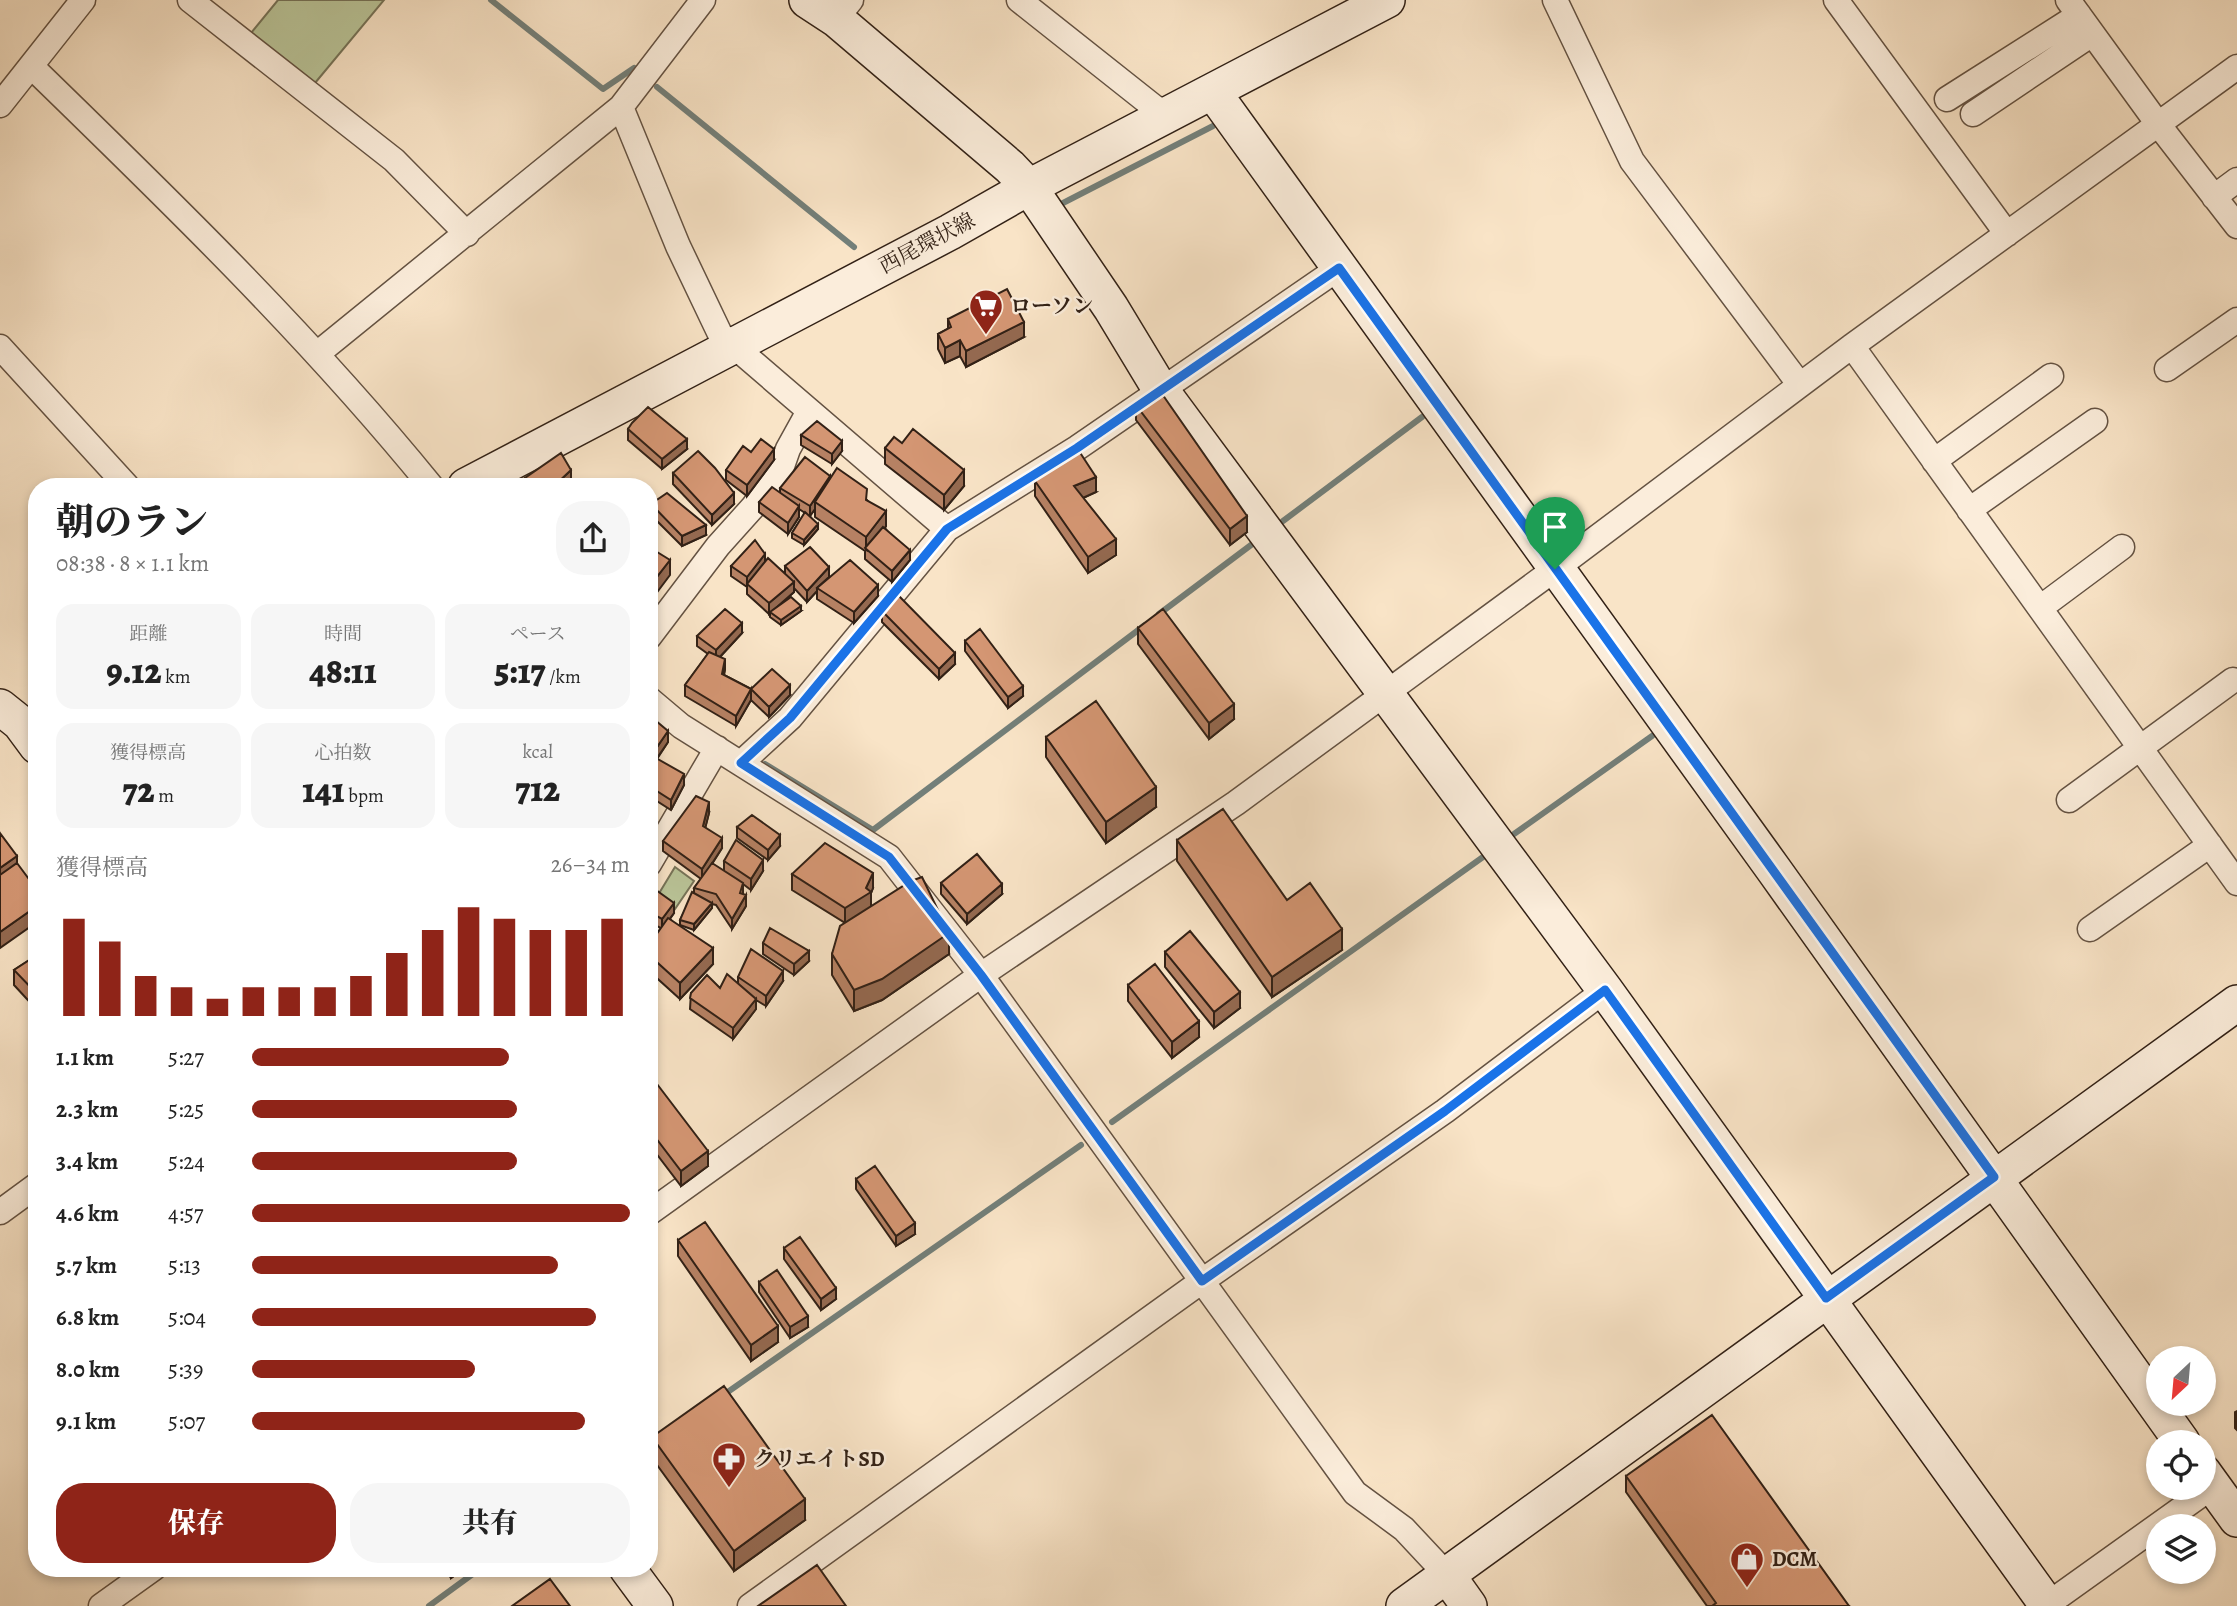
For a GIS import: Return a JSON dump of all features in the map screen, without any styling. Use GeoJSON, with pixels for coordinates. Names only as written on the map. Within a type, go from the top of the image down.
{"type":"FeatureCollection","features":[{"type":"Feature","properties":{"kind":"street"},"geometry":{"type":"LineString","coordinates":[[1,102],[83,0]]}},
{"type":"Feature","properties":{"kind":"street"},"geometry":{"type":"LineString","coordinates":[[190,0],[394,160],[467,234]]}},
{"type":"Feature","properties":{"kind":"street"},"geometry":{"type":"LineString","coordinates":[[317,354],[621,107],[703,0]]}},
{"type":"Feature","properties":{"kind":"street"},"geometry":{"type":"LineString","coordinates":[[807,0],[844,10],[1029,187],[1111,308],[1160,389],[1605,990],[2048,1606],[2181,1500]]}},
{"type":"Feature","properties":{"kind":"street"},"geometry":{"type":"LineString","coordinates":[[1019,0],[1154,107],[1168,114]]}},
{"type":"Feature","properties":{"kind":"street","name":"西尾環状線"},"geometry":{"type":"LineString","coordinates":[[481,478],[1387,0]]}},
{"type":"Feature","properties":{"kind":"street"},"geometry":{"type":"LineString","coordinates":[[1555,0],[1632,162],[1800,385]]}},
{"type":"Feature","properties":{"kind":"street"},"geometry":{"type":"LineString","coordinates":[[1836,0],[2007,234]]}},
{"type":"Feature","properties":{"kind":"street"},"geometry":{"type":"LineString","coordinates":[[1947,99],[2080,16]]}},
{"type":"Feature","properties":{"kind":"street"},"geometry":{"type":"LineString","coordinates":[[1973,114],[2080,16]]}},
{"type":"Feature","properties":{"kind":"street"},"geometry":{"type":"LineString","coordinates":[[2080,16],[2158,124],[2237,226]]}},
{"type":"Feature","properties":{"kind":"street"},"geometry":{"type":"LineString","coordinates":[[31,66],[197,228],[317,354],[424,478]]}},
{"type":"Feature","properties":{"kind":"street"},"geometry":{"type":"LineString","coordinates":[[658,1207],[981,975],[1236,803],[1555,569],[1852,346],[2237,67]]}},
{"type":"Feature","properties":{"kind":"street"},"geometry":{"type":"LineString","coordinates":[[1213,92],[2173,1430]]}},
{"type":"Feature","properties":{"kind":"street"},"geometry":{"type":"LineString","coordinates":[[621,107],[678,246],[720,334],[947,529]]}},
{"type":"Feature","properties":{"kind":"street"},"geometry":{"type":"LineString","coordinates":[[2214,197],[2237,180]]}},
{"type":"Feature","properties":{"kind":"street"},"geometry":{"type":"LineString","coordinates":[[741,763],[790,718],[947,529],[1077,448],[1339,268]]}},
{"type":"Feature","properties":{"kind":"street"},"geometry":{"type":"LineString","coordinates":[[2167,369],[2237,320]]}},
{"type":"Feature","properties":{"kind":"street"},"geometry":{"type":"LineString","coordinates":[[1852,346],[2237,883]]}},
{"type":"Feature","properties":{"kind":"street"},"geometry":{"type":"LineString","coordinates":[[0,347],[120,478]]}},
{"type":"Feature","properties":{"kind":"street"},"geometry":{"type":"LineString","coordinates":[[1934,461],[2051,376]]}},
{"type":"Feature","properties":{"kind":"street"},"geometry":{"type":"LineString","coordinates":[[658,624],[782,469],[788,449],[808,411]]}},
{"type":"Feature","properties":{"kind":"street"},"geometry":{"type":"LineString","coordinates":[[1969,510],[2095,421]]}},
{"type":"Feature","properties":{"kind":"street"},"geometry":{"type":"LineString","coordinates":[[2040,608],[2122,547]]}},
{"type":"Feature","properties":{"kind":"street"},"geometry":{"type":"LineString","coordinates":[[2069,800],[2233,680]]}},
{"type":"Feature","properties":{"kind":"street"},"geometry":{"type":"LineString","coordinates":[[658,707],[681,726],[889,857],[981,975],[1355,1493],[1404,1529],[1447,1575],[1469,1606]]}},
{"type":"Feature","properties":{"kind":"street"},"geometry":{"type":"LineString","coordinates":[[658,849],[717,748]]}},
{"type":"Feature","properties":{"kind":"street"},"geometry":{"type":"LineString","coordinates":[[2091,929],[2210,845]]}},
{"type":"Feature","properties":{"kind":"street"},"geometry":{"type":"LineString","coordinates":[[750,1606],[1202,1281],[1445,1111],[1605,990]]}},
{"type":"Feature","properties":{"kind":"street"},"geometry":{"type":"LineString","coordinates":[[1404,1606],[2237,1003]]}},
{"type":"Feature","properties":{"kind":"street"},"geometry":{"type":"LineString","coordinates":[[0,1212],[28,1192]]}},
{"type":"Feature","properties":{"kind":"street"},"geometry":{"type":"LineString","coordinates":[[2216,1490],[2237,1519]]}},
{"type":"Feature","properties":{"kind":"street"},"geometry":{"type":"LineString","coordinates":[[101,1606],[141,1577]]}},
{"type":"Feature","properties":{"kind":"street"},"geometry":{"type":"LineString","coordinates":[[633,1577],[654,1606]]}},
{"type":"Feature","properties":{"kind":"green space"},"geometry":{"type":"Polygon","coordinates":[[[278,0],[384,0],[315,83],[251,33],[278,0]]]}},
{"type":"Feature","properties":{"kind":"green space"},"geometry":{"type":"Polygon","coordinates":[[[675,867],[694,881],[675,909],[658,895],[675,867]]]}},
{"type":"Feature","properties":{"kind":"building"},"geometry":{"type":"Polygon","coordinates":[[[1007,289],[1024,322],[966,351],[960,340],[945,348],[938,334],[951,327],[948,319],[1007,289]]]}},
{"type":"Feature","properties":{"kind":"building"},"geometry":{"type":"Polygon","coordinates":[[[1160,391],[1247,516],[1230,529],[1136,405],[1160,391]]]}},
{"type":"Feature","properties":{"kind":"building"},"geometry":{"type":"Polygon","coordinates":[[[648,407],[687,439],[662,459],[628,429],[648,407]]]}},
{"type":"Feature","properties":{"kind":"building"},"geometry":{"type":"Polygon","coordinates":[[[817,421],[842,441],[832,454],[801,435],[817,421]]]}},
{"type":"Feature","properties":{"kind":"building"},"geometry":{"type":"Polygon","coordinates":[[[913,429],[964,470],[944,495],[885,448],[894,437],[902,443],[913,429]]]}},
{"type":"Feature","properties":{"kind":"building"},"geometry":{"type":"Polygon","coordinates":[[[761,439],[774,449],[747,485],[726,470],[743,446],[751,452],[761,439]]]}},
{"type":"Feature","properties":{"kind":"building"},"geometry":{"type":"Polygon","coordinates":[[[1077,448],[1096,477],[1074,486],[1116,539],[1088,557],[1035,481],[1077,448]]]}},
{"type":"Feature","properties":{"kind":"building"},"geometry":{"type":"Polygon","coordinates":[[[698,451],[734,493],[712,515],[673,473],[698,451]]]}},
{"type":"Feature","properties":{"kind":"building"},"geometry":{"type":"Polygon","coordinates":[[[561,453],[571,470],[562,478],[525,478],[561,453]]]}},
{"type":"Feature","properties":{"kind":"building"},"geometry":{"type":"Polygon","coordinates":[[[805,457],[830,476],[810,506],[780,488],[805,457]]]}},
{"type":"Feature","properties":{"kind":"building"},"geometry":{"type":"Polygon","coordinates":[[[837,468],[867,489],[866,500],[886,511],[866,537],[815,502],[837,468]]]}},
{"type":"Feature","properties":{"kind":"building"},"geometry":{"type":"Polygon","coordinates":[[[772,487],[799,506],[788,523],[759,502],[772,487]]]}},
{"type":"Feature","properties":{"kind":"building"},"geometry":{"type":"Polygon","coordinates":[[[667,493],[706,525],[682,536],[658,511],[658,499],[667,493]]]}},
{"type":"Feature","properties":{"kind":"building"},"geometry":{"type":"Polygon","coordinates":[[[805,512],[818,524],[804,540],[792,533],[805,512]]]}},
{"type":"Feature","properties":{"kind":"building"},"geometry":{"type":"Polygon","coordinates":[[[883,527],[910,550],[892,571],[865,548],[883,527]]]}},
{"type":"Feature","properties":{"kind":"building"},"geometry":{"type":"Polygon","coordinates":[[[755,540],[765,554],[747,577],[731,566],[755,540]]]}},
{"type":"Feature","properties":{"kind":"building"},"geometry":{"type":"Polygon","coordinates":[[[810,547],[829,567],[807,591],[785,566],[810,547]]]}},
{"type":"Feature","properties":{"kind":"building"},"geometry":{"type":"Polygon","coordinates":[[[658,553],[670,560],[658,575],[658,553]]]}},
{"type":"Feature","properties":{"kind":"building"},"geometry":{"type":"Polygon","coordinates":[[[768,558],[794,582],[769,603],[747,584],[768,558]]]}},
{"type":"Feature","properties":{"kind":"building"},"geometry":{"type":"Polygon","coordinates":[[[850,560],[878,585],[854,612],[817,588],[850,560]]]}},
{"type":"Feature","properties":{"kind":"building"},"geometry":{"type":"Polygon","coordinates":[[[898,595],[955,653],[939,669],[882,611],[898,595]]]}},
{"type":"Feature","properties":{"kind":"building"},"geometry":{"type":"Polygon","coordinates":[[[791,597],[801,606],[781,620],[770,612],[791,597]]]}},
{"type":"Feature","properties":{"kind":"building"},"geometry":{"type":"Polygon","coordinates":[[[725,609],[742,623],[716,650],[697,636],[725,609]]]}},
{"type":"Feature","properties":{"kind":"building"},"geometry":{"type":"Polygon","coordinates":[[[1163,609],[1234,704],[1209,723],[1138,628],[1163,609]]]}},
{"type":"Feature","properties":{"kind":"building"},"geometry":{"type":"Polygon","coordinates":[[[980,629],[1023,686],[1008,697],[965,641],[980,629]]]}},
{"type":"Feature","properties":{"kind":"building"},"geometry":{"type":"Polygon","coordinates":[[[709,652],[725,659],[722,674],[751,689],[736,716],[685,685],[709,652]]]}},
{"type":"Feature","properties":{"kind":"building"},"geometry":{"type":"Polygon","coordinates":[[[772,669],[790,685],[769,707],[751,689],[772,669]]]}},
{"type":"Feature","properties":{"kind":"building"},"geometry":{"type":"Polygon","coordinates":[[[1096,701],[1156,787],[1106,822],[1046,737],[1096,701]]]}},
{"type":"Feature","properties":{"kind":"building"},"geometry":{"type":"Polygon","coordinates":[[[658,723],[668,731],[658,746],[658,723]]]}},
{"type":"Feature","properties":{"kind":"building"},"geometry":{"type":"Polygon","coordinates":[[[658,759],[684,774],[671,800],[658,792],[658,759]]]}},
{"type":"Feature","properties":{"kind":"building"},"geometry":{"type":"Polygon","coordinates":[[[696,796],[709,802],[703,826],[722,838],[702,869],[663,841],[696,796]]]}},
{"type":"Feature","properties":{"kind":"building"},"geometry":{"type":"Polygon","coordinates":[[[1223,809],[1287,900],[1310,883],[1342,929],[1272,977],[1177,840],[1223,809]]]}},
{"type":"Feature","properties":{"kind":"building"},"geometry":{"type":"Polygon","coordinates":[[[752,815],[780,835],[768,850],[737,827],[752,815]]]}},
{"type":"Feature","properties":{"kind":"building"},"geometry":{"type":"Polygon","coordinates":[[[0,833],[17,856],[0,868],[0,833]]]}},
{"type":"Feature","properties":{"kind":"building"},"geometry":{"type":"Polygon","coordinates":[[[736,840],[763,860],[751,879],[724,861],[736,840]]]}},
{"type":"Feature","properties":{"kind":"building"},"geometry":{"type":"Polygon","coordinates":[[[825,843],[873,873],[866,888],[871,892],[845,908],[792,874],[825,843]]]}},
{"type":"Feature","properties":{"kind":"building"},"geometry":{"type":"Polygon","coordinates":[[[977,854],[1002,884],[967,914],[941,883],[977,854]]]}},
{"type":"Feature","properties":{"kind":"building"},"geometry":{"type":"Polygon","coordinates":[[[17,863],[28,878],[28,912],[0,932],[0,875],[17,863]]]}},
{"type":"Feature","properties":{"kind":"building"},"geometry":{"type":"Polygon","coordinates":[[[712,863],[743,883],[740,893],[746,895],[732,919],[716,894],[694,888],[712,863]]]}},
{"type":"Feature","properties":{"kind":"building"},"geometry":{"type":"Polygon","coordinates":[[[922,877],[949,933],[882,979],[854,990],[832,954],[840,926],[911,881],[922,877]]]}},
{"type":"Feature","properties":{"kind":"building"},"geometry":{"type":"Polygon","coordinates":[[[658,891],[674,903],[662,919],[658,917],[658,891]]]}},
{"type":"Feature","properties":{"kind":"building"},"geometry":{"type":"Polygon","coordinates":[[[692,892],[712,903],[694,924],[680,920],[692,892]]]}},
{"type":"Feature","properties":{"kind":"building"},"geometry":{"type":"Polygon","coordinates":[[[668,918],[713,948],[680,983],[658,963],[658,932],[668,918]]]}},
{"type":"Feature","properties":{"kind":"building"},"geometry":{"type":"Polygon","coordinates":[[[770,928],[809,951],[794,964],[763,943],[770,928]]]}},
{"type":"Feature","properties":{"kind":"building"},"geometry":{"type":"Polygon","coordinates":[[[1190,931],[1240,992],[1214,1012],[1165,952],[1190,931]]]}},
{"type":"Feature","properties":{"kind":"building"},"geometry":{"type":"Polygon","coordinates":[[[751,949],[783,971],[766,996],[738,977],[751,949]]]}},
{"type":"Feature","properties":{"kind":"building"},"geometry":{"type":"Polygon","coordinates":[[[28,961],[28,985],[14,970],[28,961]]]}},
{"type":"Feature","properties":{"kind":"building"},"geometry":{"type":"Polygon","coordinates":[[[1155,964],[1199,1021],[1172,1042],[1128,985],[1155,964]]]}},
{"type":"Feature","properties":{"kind":"building"},"geometry":{"type":"Polygon","coordinates":[[[727,974],[756,999],[733,1028],[690,998],[691,993],[707,975],[720,988],[727,974]]]}},
{"type":"Feature","properties":{"kind":"building"},"geometry":{"type":"Polygon","coordinates":[[[658,1085],[708,1151],[681,1171],[658,1141],[658,1085]]]}},
{"type":"Feature","properties":{"kind":"building"},"geometry":{"type":"Polygon","coordinates":[[[875,1166],[915,1223],[896,1236],[856,1179],[875,1166]]]}},
{"type":"Feature","properties":{"kind":"building"},"geometry":{"type":"Polygon","coordinates":[[[705,1222],[778,1326],[751,1345],[678,1240],[705,1222]]]}},
{"type":"Feature","properties":{"kind":"building"},"geometry":{"type":"Polygon","coordinates":[[[800,1237],[836,1288],[821,1299],[784,1248],[800,1237]]]}},
{"type":"Feature","properties":{"kind":"building"},"geometry":{"type":"Polygon","coordinates":[[[777,1270],[808,1316],[790,1327],[759,1282],[777,1270]]]}},
{"type":"Feature","properties":{"kind":"building","name":"クリエイトSD"},"geometry":{"type":"Polygon","coordinates":[[[724,1386],[805,1499],[734,1551],[658,1445],[658,1433],[724,1386]]]}},
{"type":"Feature","properties":{"kind":"building"},"geometry":{"type":"Polygon","coordinates":[[[1712,1415],[1849,1606],[1712,1606],[1716,1603],[1626,1476],[1712,1415]]]}},
{"type":"Feature","properties":{"kind":"building"},"geometry":{"type":"Polygon","coordinates":[[[817,1565],[846,1606],[758,1606],[817,1565]]]}},
{"type":"Feature","properties":{"kind":"building"},"geometry":{"type":"Polygon","coordinates":[[[550,1579],[570,1606],[512,1606],[550,1579]]]}},
{"type":"Feature","properties":{"kind":"waterway"},"geometry":{"type":"LineString","coordinates":[[491,0],[603,89],[634,68]]}},
{"type":"Feature","properties":{"kind":"waterway"},"geometry":{"type":"LineString","coordinates":[[657,87],[854,247]]}},
{"type":"Feature","properties":{"kind":"waterway"},"geometry":{"type":"LineString","coordinates":[[1063,203],[1213,126]]}},
{"type":"Feature","properties":{"kind":"waterway"},"geometry":{"type":"LineString","coordinates":[[1283,521],[1422,417]]}},
{"type":"Feature","properties":{"kind":"waterway"},"geometry":{"type":"LineString","coordinates":[[1159,614],[1259,539]]}},
{"type":"Feature","properties":{"kind":"waterway"},"geometry":{"type":"LineString","coordinates":[[765,764],[873,830],[1145,625]]}},
{"type":"Feature","properties":{"kind":"waterway"},"geometry":{"type":"LineString","coordinates":[[1514,834],[1652,736]]}},
{"type":"Feature","properties":{"kind":"waterway"},"geometry":{"type":"LineString","coordinates":[[1112,1122],[1483,857]]}},
{"type":"Feature","properties":{"kind":"waterway"},"geometry":{"type":"LineString","coordinates":[[722,1396],[1081,1145]]}},
{"type":"Feature","properties":{"kind":"waterway"},"geometry":{"type":"LineString","coordinates":[[429,1606],[469,1577]]}},
{"type":"Feature","properties":{"kind":"place","name":"ローソン"},"geometry":{"type":"Point","coordinates":[986,336]}},
{"type":"Feature","properties":{"kind":"place","name":"クリエイトSD"},"geometry":{"type":"Point","coordinates":[729,1489]}},
{"type":"Feature","properties":{"kind":"place","name":"DCM"},"geometry":{"type":"Point","coordinates":[1747,1589]}},
{"type":"Feature","properties":{"kind":"route"},"geometry":{"type":"LineString","coordinates":[[1339,268],[1555,569],[1994,1177],[1826,1298],[1605,990],[1445,1111],[1202,1281],[981,975],[889,857],[741,763],[790,718],[947,529],[1077,448],[1339,268]]}}]}
